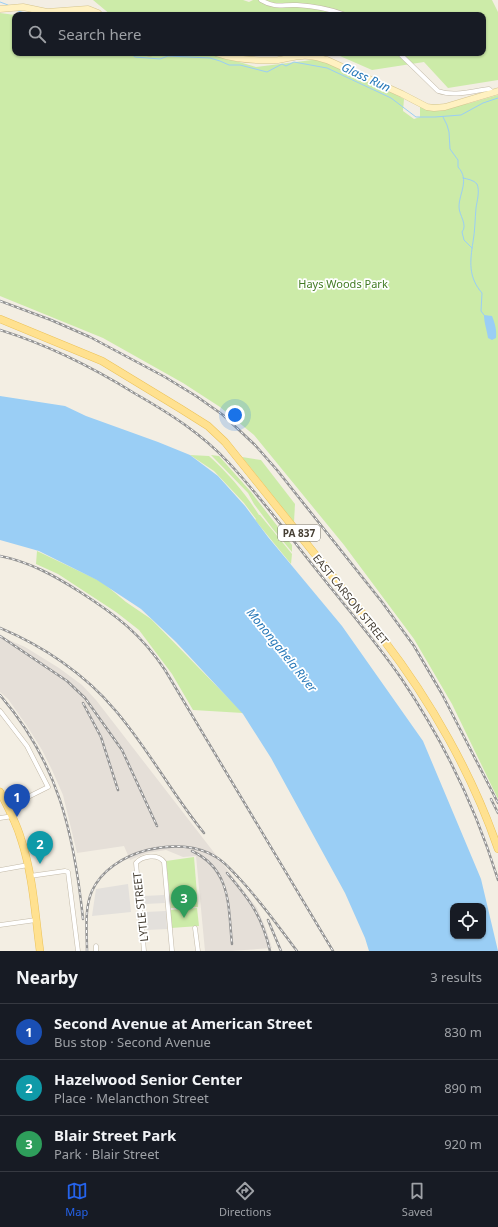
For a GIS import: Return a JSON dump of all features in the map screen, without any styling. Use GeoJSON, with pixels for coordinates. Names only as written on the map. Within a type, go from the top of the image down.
{"type":"FeatureCollection","features":[{"type":"Feature","properties":{"kind":"main road"},"geometry":{"type":"LineString","coordinates":[[0,9],[23,7],[47,12],[88,9],[96,12]]}},
{"type":"Feature","properties":{"kind":"main road"},"geometry":{"type":"LineString","coordinates":[[224,56],[250,61],[286,59],[302,56],[327,60],[427,107],[434,108],[445,107],[496,92]]}},
{"type":"Feature","properties":{"kind":"main road","name":"EAST CARSON STREET"},"geometry":{"type":"LineString","coordinates":[[0,319],[102,361],[208,426],[225,442],[383,639],[411,677],[430,706],[455,752],[490,825],[498,849]]}},
{"type":"Feature","properties":{"kind":"main road"},"geometry":{"type":"LineString","coordinates":[[0,792],[12,816],[28,865],[40,951]]}},
{"type":"Feature","properties":{"kind":"street"},"geometry":{"type":"LineString","coordinates":[[261,0],[267,3],[282,6],[295,4],[318,7],[336,12]]}},
{"type":"Feature","properties":{"kind":"street"},"geometry":{"type":"LineString","coordinates":[[402,56],[438,91],[456,94],[489,89],[496,92]]}},
{"type":"Feature","properties":{"kind":"street"},"geometry":{"type":"LineString","coordinates":[[0,711],[27,746],[48,787],[8,807]]}},
{"type":"Feature","properties":{"kind":"street"},"geometry":{"type":"LineString","coordinates":[[0,818],[12,816]]}},
{"type":"Feature","properties":{"kind":"street","name":"LYTLE STREET"},"geometry":{"type":"LineString","coordinates":[[144,951],[136,863],[139,860],[152,857],[160,858],[164,862],[172,951]]}},
{"type":"Feature","properties":{"kind":"street"},"geometry":{"type":"LineString","coordinates":[[0,870],[28,865]]}},
{"type":"Feature","properties":{"kind":"street"},"geometry":{"type":"LineString","coordinates":[[30,876],[65,871],[68,872],[78,951]]}},
{"type":"Feature","properties":{"kind":"street"},"geometry":{"type":"LineString","coordinates":[[0,925],[36,920]]}},
{"type":"Feature","properties":{"kind":"street"},"geometry":{"type":"LineString","coordinates":[[195,928],[198,951]]}},
{"type":"Feature","properties":{"kind":"street"},"geometry":{"type":"LineString","coordinates":[[96,946],[96,951]]}},
{"type":"Feature","properties":{"kind":"shaded area"},"geometry":{"type":"Polygon","coordinates":[[[0,636],[25,647],[59,668],[82,685],[96,700],[257,908],[272,948],[205,951],[196,856],[183,857],[166,850],[147,853],[130,860],[124,846],[77,853],[63,795],[52,770],[27,726],[8,699],[0,692],[0,636]]]}},
{"type":"Feature","properties":{"kind":"shaded area"},"geometry":{"type":"Polygon","coordinates":[[[128,884],[131,912],[92,916],[96,889],[128,884]]]}},
{"type":"Feature","properties":{"kind":"shaded area"},"geometry":{"type":"Polygon","coordinates":[[[164,895],[165,903],[145,904],[144,896],[164,895]]]}},
{"type":"Feature","properties":{"kind":"shaded area"},"geometry":{"type":"Polygon","coordinates":[[[166,911],[167,929],[147,930],[146,912],[166,911]]]}},
{"type":"Feature","properties":{"kind":"green space"},"geometry":{"type":"Polygon","coordinates":[[[93,0],[243,0],[249,2],[253,0],[492,0],[498,12],[498,80],[448,88],[424,62],[372,70],[340,56],[486,56],[486,12],[107,12],[93,0]]]}},
{"type":"Feature","properties":{"kind":"green space","name":"Hays Woods Park"},"geometry":{"type":"Polygon","coordinates":[[[0,13],[12,15],[12,56],[219,56],[256,67],[320,59],[404,99],[403,111],[414,119],[420,117],[420,105],[467,104],[498,95],[498,799],[452,704],[414,639],[344,545],[254,435],[220,407],[183,383],[103,338],[0,296],[0,13]]]}},
{"type":"Feature","properties":{"kind":"green space"},"geometry":{"type":"Polygon","coordinates":[[[190,455],[209,456],[229,476],[292,554],[291,564],[255,520],[256,519],[244,503],[214,471],[190,455]]]}},
{"type":"Feature","properties":{"kind":"green space"},"geometry":{"type":"Polygon","coordinates":[[[211,455],[219,456],[251,492],[292,545],[292,552],[254,504],[248,493],[211,455]]]}},
{"type":"Feature","properties":{"kind":"green space"},"geometry":{"type":"Polygon","coordinates":[[[242,457],[261,460],[295,504],[294,522],[242,457]]]}},
{"type":"Feature","properties":{"kind":"green space"},"geometry":{"type":"Polygon","coordinates":[[[37,551],[102,582],[126,602],[151,619],[243,713],[193,710],[172,674],[139,630],[116,612],[58,574],[36,564],[37,551]]]}},
{"type":"Feature","properties":{"kind":"green space"},"geometry":{"type":"Polygon","coordinates":[[[194,857],[198,907],[171,908],[166,861],[194,857]]]}},
{"type":"Feature","properties":{"kind":"green space"},"geometry":{"type":"Polygon","coordinates":[[[197,908],[199,926],[171,928],[170,910],[197,908]]]}},
{"type":"Feature","properties":{"kind":"water"},"geometry":{"type":"Polygon","coordinates":[[[484,315],[492,316],[494,321],[496,338],[492,340],[488,338],[484,315]]]}},
{"type":"Feature","properties":{"kind":"water","name":"Monongahela River"},"geometry":{"type":"Polygon","coordinates":[[[0,396],[65,406],[86,416],[190,455],[218,476],[245,506],[268,537],[342,626],[423,741],[481,879],[498,951],[369,951],[365,938],[345,893],[271,758],[243,714],[176,642],[141,609],[97,580],[39,551],[0,540],[0,396]]]}},
{"type":"Feature","properties":{"kind":"waterway","name":"Glass Run"},"geometry":{"type":"LineString","coordinates":[[0,2],[8,5]]}},
{"type":"Feature","properties":{"kind":"waterway","name":"Glass Run"},"geometry":{"type":"LineString","coordinates":[[134,56],[160,59],[168,56]]}},
{"type":"Feature","properties":{"kind":"waterway","name":"Glass Run"},"geometry":{"type":"LineString","coordinates":[[168,56],[210,58],[229,65],[240,65],[267,72],[282,64],[286,66],[294,62],[327,68],[391,98],[416,117],[461,115],[483,103],[498,98]]}},
{"type":"Feature","properties":{"kind":"waterway"},"geometry":{"type":"LineString","coordinates":[[443,117],[449,132],[450,149],[458,160],[458,167],[463,177],[464,182],[459,202],[459,210],[464,223],[464,229],[462,232],[464,240],[472,248]]}},
{"type":"Feature","properties":{"kind":"waterway"},"geometry":{"type":"LineString","coordinates":[[463,178],[474,182],[478,187],[471,269],[474,281],[482,293],[481,311],[484,315]]}},
{"type":"Feature","properties":{"kind":"railway"},"geometry":{"type":"LineString","coordinates":[[0,301],[51,320],[90,337],[165,377],[223,415],[255,445],[277,470],[382,602],[414,646],[442,694],[498,803]]}},
{"type":"Feature","properties":{"kind":"railway"},"geometry":{"type":"LineString","coordinates":[[0,330],[69,357],[102,374],[184,424],[207,442],[229,463],[262,501],[370,636],[401,678],[431,726],[457,775],[469,801],[498,880]]}},
{"type":"Feature","properties":{"kind":"railway"},"geometry":{"type":"LineString","coordinates":[[0,556],[32,566],[71,586],[116,617],[147,646],[165,670],[333,951]]}},
{"type":"Feature","properties":{"kind":"railway"},"geometry":{"type":"LineString","coordinates":[[0,628],[32,643],[62,662],[77,673],[103,697],[127,725],[181,803],[204,833]]}},
{"type":"Feature","properties":{"kind":"railway"},"geometry":{"type":"LineString","coordinates":[[0,636],[67,681],[85,698],[122,750],[157,826]]}},
{"type":"Feature","properties":{"kind":"railway"},"geometry":{"type":"LineString","coordinates":[[0,695],[20,720],[36,746],[60,800],[74,857],[83,919]]}},
{"type":"Feature","properties":{"kind":"railway"},"geometry":{"type":"LineString","coordinates":[[83,703],[101,737],[118,790]]}},
{"type":"Feature","properties":{"kind":"railway"},"geometry":{"type":"LineString","coordinates":[[491,799],[498,813]]}},
{"type":"Feature","properties":{"kind":"railway"},"geometry":{"type":"LineString","coordinates":[[87,951],[86,921],[89,898],[101,877],[114,865],[130,856],[147,850],[166,847],[184,847],[201,850],[222,861],[254,895],[297,951]]}},
{"type":"Feature","properties":{"kind":"railway"},"geometry":{"type":"LineString","coordinates":[[192,851],[205,859],[215,868],[221,879],[226,891],[232,944]]}},
{"type":"Feature","properties":{"kind":"railway"},"geometry":{"type":"LineString","coordinates":[[227,873],[249,900],[259,918],[270,951]]}},
{"type":"Feature","properties":{"kind":"railway"},"geometry":{"type":"LineString","coordinates":[[268,920],[281,951]]}},
{"type":"Feature","properties":{"kind":"place","name":"Second Avenue at American Street"},"geometry":{"type":"Point","coordinates":[17,817]}},
{"type":"Feature","properties":{"kind":"place","name":"Hazelwood Senior Center"},"geometry":{"type":"Point","coordinates":[40,864]}},
{"type":"Feature","properties":{"kind":"place","name":"Blair Street Park"},"geometry":{"type":"Point","coordinates":[184,918]}}]}
